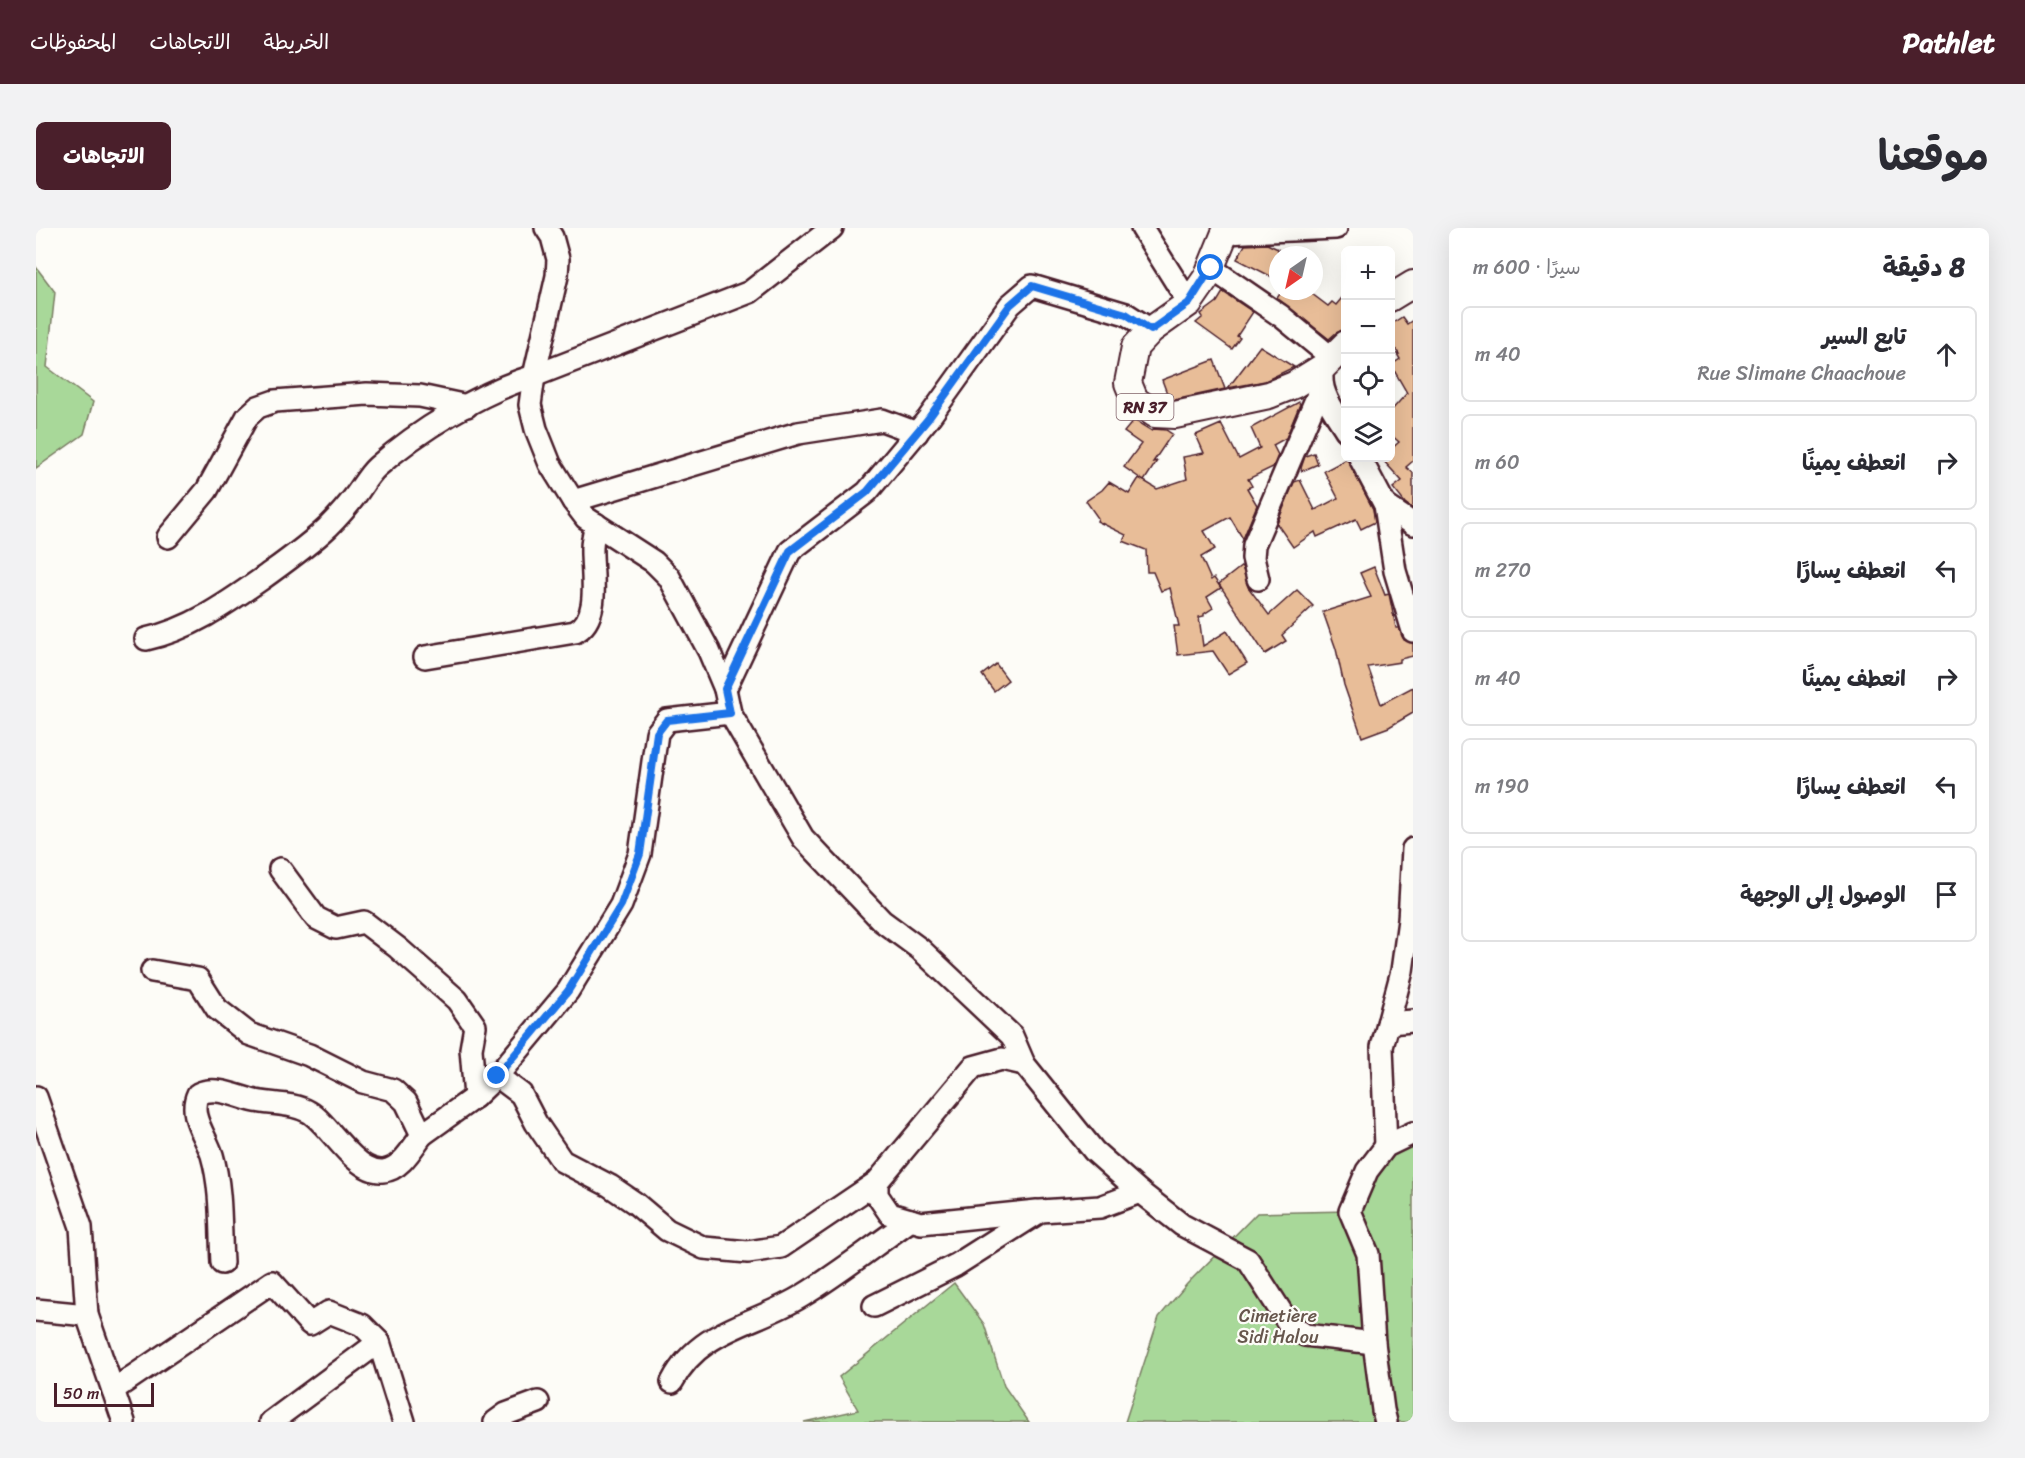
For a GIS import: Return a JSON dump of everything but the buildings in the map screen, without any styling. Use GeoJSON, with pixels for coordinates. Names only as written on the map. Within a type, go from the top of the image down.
{"type":"FeatureCollection","features":[{"type":"Feature","properties":{"kind":"main road","name":"RN 37"},"geometry":{"type":"LineString","coordinates":[[1226,230],[1211,268],[1189,303],[1151,330],[1135,347],[1128,383],[1135,400],[1155,414],[1175,415],[1269,395],[1294,386],[1331,363]]}},
{"type":"Feature","properties":{"kind":"main road"},"geometry":{"type":"LineString","coordinates":[[1395,295],[1413,284]]}},
{"type":"Feature","properties":{"kind":"street"},"geometry":{"type":"LineString","coordinates":[[546,228],[552,237],[558,259],[557,276],[534,376],[530,405],[536,429],[550,464],[586,518],[654,562],[669,578],[709,651],[725,689],[730,713],[803,838],[882,921],[920,949],[1012,1036],[1024,1064],[1094,1151],[1182,1225],[1248,1260],[1289,1324],[1305,1335],[1374,1343]]}},
{"type":"Feature","properties":{"kind":"street"},"geometry":{"type":"LineString","coordinates":[[146,639],[169,634],[188,626],[226,604],[289,559],[328,527],[354,498],[374,469],[440,422],[508,383],[534,376],[750,292],[832,228]]}},
{"type":"Feature","properties":{"kind":"street"},"geometry":{"type":"LineString","coordinates":[[1142,228],[1189,303]]}},
{"type":"Feature","properties":{"kind":"street"},"geometry":{"type":"LineString","coordinates":[[1226,230],[1336,228]]}},
{"type":"Feature","properties":{"kind":"street"},"geometry":{"type":"LineString","coordinates":[[1211,268],[1281,316],[1331,363]]}},
{"type":"Feature","properties":{"kind":"street"},"geometry":{"type":"LineString","coordinates":[[725,689],[790,551],[867,492],[917,433],[1010,305],[1032,286],[1126,314],[1151,330]]}},
{"type":"Feature","properties":{"kind":"street"},"geometry":{"type":"LineString","coordinates":[[1331,363],[1327,398],[1341,422]]}},
{"type":"Feature","properties":{"kind":"street"},"geometry":{"type":"LineString","coordinates":[[1258,579],[1253,558],[1254,545],[1331,363]]}},
{"type":"Feature","properties":{"kind":"street"},"geometry":{"type":"LineString","coordinates":[[168,537],[207,490],[247,417],[258,407],[275,401],[367,394],[420,396],[467,406]]}},
{"type":"Feature","properties":{"kind":"street"},"geometry":{"type":"LineString","coordinates":[[573,501],[798,433],[882,420],[917,433]]}},
{"type":"Feature","properties":{"kind":"street"},"geometry":{"type":"LineString","coordinates":[[1362,462],[1385,505],[1395,571],[1413,631]]}},
{"type":"Feature","properties":{"kind":"street"},"geometry":{"type":"LineString","coordinates":[[1385,505],[1413,524]]}},
{"type":"Feature","properties":{"kind":"street"},"geometry":{"type":"LineString","coordinates":[[425,657],[575,632],[581,629],[586,623],[590,610],[595,579],[592,549],[596,524]]}},
{"type":"Feature","properties":{"kind":"street"},"geometry":{"type":"LineString","coordinates":[[222,1263],[217,1173],[194,1112],[194,1102],[198,1094],[207,1090],[223,1092],[255,1101],[308,1111],[321,1120],[348,1153],[362,1165],[380,1170],[389,1169],[401,1162],[422,1135],[475,1097],[497,1076],[568,991],[621,905],[640,854],[657,733],[667,720],[730,713]]}},
{"type":"Feature","properties":{"kind":"street"},"geometry":{"type":"LineString","coordinates":[[1386,1146],[1382,1047],[1402,971],[1411,919],[1413,849]]}},
{"type":"Feature","properties":{"kind":"street"},"geometry":{"type":"LineString","coordinates":[[280,869],[315,918],[336,928],[364,922],[399,948],[457,1000],[475,1026],[471,1049],[475,1097]]}},
{"type":"Feature","properties":{"kind":"street"},"geometry":{"type":"LineString","coordinates":[[152,971],[198,979],[217,1009],[249,1035],[309,1055],[363,1082],[393,1090],[406,1102],[422,1135]]}},
{"type":"Feature","properties":{"kind":"street"},"geometry":{"type":"LineString","coordinates":[[1388,1023],[1413,1021]]}},
{"type":"Feature","properties":{"kind":"street"},"geometry":{"type":"LineString","coordinates":[[497,1076],[521,1094],[536,1123],[562,1161],[610,1186],[667,1230],[704,1248],[748,1252],[781,1247],[876,1182],[973,1067],[1002,1059],[1024,1064]]}},
{"type":"Feature","properties":{"kind":"street"},"geometry":{"type":"LineString","coordinates":[[36,1097],[81,1227],[87,1315],[124,1422]]}},
{"type":"Feature","properties":{"kind":"street"},"geometry":{"type":"LineString","coordinates":[[1386,1422],[1374,1343],[1368,1254],[1350,1211],[1367,1171],[1386,1146],[1413,1133]]}},
{"type":"Feature","properties":{"kind":"street"},"geometry":{"type":"LineString","coordinates":[[876,1182],[877,1195],[890,1214],[921,1223],[1041,1210],[1100,1207],[1140,1192]]}},
{"type":"Feature","properties":{"kind":"street"},"geometry":{"type":"LineString","coordinates":[[874,1306],[956,1265],[1041,1210]]}},
{"type":"Feature","properties":{"kind":"street"},"geometry":{"type":"LineString","coordinates":[[672,1382],[680,1366],[718,1334],[801,1297],[911,1220]]}},
{"type":"Feature","properties":{"kind":"street"},"geometry":{"type":"LineString","coordinates":[[113,1390],[272,1282],[310,1324],[329,1312],[362,1325],[378,1342],[404,1422]]}},
{"type":"Feature","properties":{"kind":"street"},"geometry":{"type":"LineString","coordinates":[[36,1310],[87,1315]]}},
{"type":"Feature","properties":{"kind":"street"},"geometry":{"type":"LineString","coordinates":[[271,1422],[378,1342]]}},
{"type":"Feature","properties":{"kind":"street"},"geometry":{"type":"LineString","coordinates":[[495,1422],[506,1414],[538,1402]]}},
{"type":"Feature","properties":{"kind":"green space"},"geometry":{"type":"Polygon","coordinates":[[[36,267],[55,292],[47,367],[93,402],[84,434],[36,468],[36,267]]]}},
{"type":"Feature","properties":{"kind":"green space","name":"Cimetière Sidi Halou"},"geometry":{"type":"Polygon","coordinates":[[[1413,1133],[1413,1422],[1125,1422],[1159,1317],[1187,1284],[1257,1213],[1350,1211],[1367,1171],[1413,1133]]]}},
{"type":"Feature","properties":{"kind":"green space"},"geometry":{"type":"Polygon","coordinates":[[[954,1283],[984,1324],[1004,1386],[1029,1422],[804,1422],[858,1410],[839,1377],[954,1283]]]}},
{"type":"Feature","properties":{"kind":"route"},"geometry":{"type":"LineString","coordinates":[[497,1076],[568,991],[621,905],[640,854],[657,733],[667,720],[730,713],[725,689],[790,551],[867,492],[928,419],[1010,305],[1032,286],[1126,314],[1151,330],[1189,303],[1211,268]]}}]}
